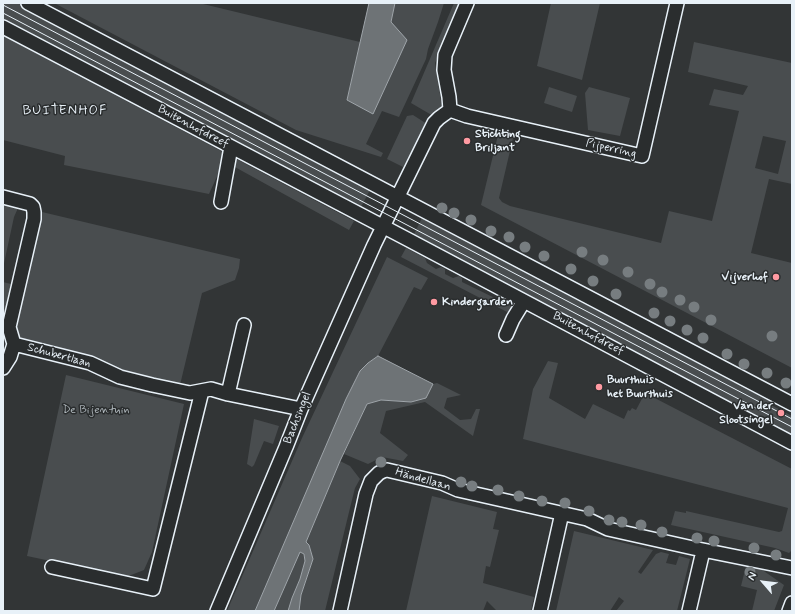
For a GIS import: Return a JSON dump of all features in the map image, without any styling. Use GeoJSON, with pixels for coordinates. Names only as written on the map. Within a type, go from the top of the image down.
{"type":"FeatureCollection","features":[{"type":"Feature","properties":{"kind":"street"},"geometry":{"type":"LineString","coordinates":[[28,3],[792,404]]}},
{"type":"Feature","properties":{"kind":"street"},"geometry":{"type":"LineString","coordinates":[[383,226],[410,175],[434,123],[450,110],[444,70],[444,55],[467,3]]}},
{"type":"Feature","properties":{"kind":"street","name":"Pijperring"},"geometry":{"type":"LineString","coordinates":[[450,110],[467,116],[642,156],[677,3]]}},
{"type":"Feature","properties":{"kind":"street","name":"Buitenhofdreef"},"geometry":{"type":"LineString","coordinates":[[3,27],[792,443]]}},
{"type":"Feature","properties":{"kind":"street"},"geometry":{"type":"LineString","coordinates":[[221,202],[231,147]]}},
{"type":"Feature","properties":{"kind":"street","name":"Schubertlaan"},"geometry":{"type":"LineString","coordinates":[[3,197],[30,204],[33,207],[34,212],[34,219],[9,327],[14,344],[90,363],[120,377],[190,393],[211,389],[301,409]]}},
{"type":"Feature","properties":{"kind":"street","name":"Bachsingel"},"geometry":{"type":"LineString","coordinates":[[217,611],[301,409],[383,226]]}},
{"type":"Feature","properties":{"kind":"street"},"geometry":{"type":"LineString","coordinates":[[506,335],[513,319],[524,301]]}},
{"type":"Feature","properties":{"kind":"street"},"geometry":{"type":"LineString","coordinates":[[228,394],[244,325]]}},
{"type":"Feature","properties":{"kind":"street"},"geometry":{"type":"LineString","coordinates":[[3,368],[10,357],[14,344]]}},
{"type":"Feature","properties":{"kind":"street"},"geometry":{"type":"LineString","coordinates":[[52,567],[153,589],[202,391]]}},
{"type":"Feature","properties":{"kind":"street","name":"Händellaan"},"geometry":{"type":"LineString","coordinates":[[340,611],[366,494],[371,481],[379,473],[387,470],[442,483],[458,490],[588,519],[608,529],[792,568]]}},
{"type":"Feature","properties":{"kind":"street"},"geometry":{"type":"LineString","coordinates":[[540,611],[562,513]]}},
{"type":"Feature","properties":{"kind":"street"},"geometry":{"type":"LineString","coordinates":[[689,611],[703,550]]}},
{"type":"Feature","properties":{"kind":"street"},"geometry":{"type":"LineString","coordinates":[[789,611],[792,603]]}},
{"type":"Feature","properties":{"kind":"green space"},"geometry":{"type":"Polygon","coordinates":[[[3,3],[18,3],[371,188],[361,207],[338,195],[327,194],[3,23],[3,3]]]}},
{"type":"Feature","properties":{"kind":"green space"},"geometry":{"type":"Polygon","coordinates":[[[54,3],[199,3],[360,42],[347,100],[391,22],[395,3],[444,3],[426,59],[399,117],[382,111],[366,144],[383,153],[381,157],[296,130],[54,3]]]}},
{"type":"Feature","properties":{"kind":"green space"},"geometry":{"type":"Polygon","coordinates":[[[454,3],[462,3],[435,63],[442,107],[435,117],[411,103],[454,3]]]}},
{"type":"Feature","properties":{"kind":"green space"},"geometry":{"type":"Polygon","coordinates":[[[551,3],[600,3],[582,80],[537,66],[551,3]]]}},
{"type":"Feature","properties":{"kind":"green space"},"geometry":{"type":"Polygon","coordinates":[[[3,36],[354,221],[349,230],[224,161],[209,194],[64,165],[65,156],[3,140],[3,36]]]}},
{"type":"Feature","properties":{"kind":"green space"},"geometry":{"type":"Polygon","coordinates":[[[694,42],[792,63],[792,184],[769,179],[751,253],[792,263],[792,368],[481,205],[498,135],[513,138],[499,198],[502,202],[510,206],[661,243],[669,211],[712,221],[739,111],[709,105],[714,89],[743,95],[748,86],[688,72],[694,42]],[[763,136],[755,168],[778,174],[786,141],[763,136]]]}},
{"type":"Feature","properties":{"kind":"green space"},"geometry":{"type":"Polygon","coordinates":[[[549,87],[577,96],[572,112],[544,103],[549,87]]]}},
{"type":"Feature","properties":{"kind":"green space"},"geometry":{"type":"Polygon","coordinates":[[[589,87],[630,98],[620,136],[588,130],[585,93],[589,87]]]}},
{"type":"Feature","properties":{"kind":"green space"},"geometry":{"type":"Polygon","coordinates":[[[413,115],[427,124],[403,167],[387,159],[407,116],[413,115]]]}},
{"type":"Feature","properties":{"kind":"green space"},"geometry":{"type":"Polygon","coordinates":[[[3,204],[18,208],[14,217],[3,268],[3,204]]]}},
{"type":"Feature","properties":{"kind":"green space"},"geometry":{"type":"Polygon","coordinates":[[[42,212],[240,259],[235,280],[202,293],[180,385],[96,363],[87,357],[18,337],[13,333],[42,212]]]}},
{"type":"Feature","properties":{"kind":"green space"},"geometry":{"type":"Polygon","coordinates":[[[422,218],[444,230],[453,231],[771,399],[769,404],[792,416],[792,434],[785,433],[412,238],[422,218]]]}},
{"type":"Feature","properties":{"kind":"green space"},"geometry":{"type":"Polygon","coordinates":[[[406,248],[425,258],[427,263],[436,269],[441,267],[445,269],[445,274],[453,278],[459,276],[462,278],[462,282],[505,303],[510,302],[514,304],[509,313],[401,257],[406,248]]]}},
{"type":"Feature","properties":{"kind":"green space"},"geometry":{"type":"Polygon","coordinates":[[[387,257],[428,278],[421,290],[414,287],[378,356],[360,371],[346,399],[255,611],[227,611],[302,438],[387,257]]]}},
{"type":"Feature","properties":{"kind":"green space"},"geometry":{"type":"Polygon","coordinates":[[[3,282],[11,284],[4,316],[3,314],[3,282]]]}},
{"type":"Feature","properties":{"kind":"green space"},"geometry":{"type":"Polygon","coordinates":[[[548,361],[558,363],[549,398],[585,419],[593,404],[624,419],[628,410],[630,411],[632,408],[636,410],[645,393],[792,469],[792,550],[789,553],[775,548],[671,525],[675,511],[686,513],[686,511],[779,532],[782,531],[788,508],[523,439],[533,389],[548,361]]]}},
{"type":"Feature","properties":{"kind":"green space","name":"De Bijentuin"},"geometry":{"type":"Polygon","coordinates":[[[66,375],[184,404],[152,552],[144,570],[126,577],[27,556],[66,375]]]}},
{"type":"Feature","properties":{"kind":"green space"},"geometry":{"type":"Polygon","coordinates":[[[437,383],[461,395],[447,398],[444,408],[460,420],[471,419],[476,409],[480,409],[473,436],[425,402],[386,411],[380,433],[408,455],[403,461],[382,457],[368,464],[344,454],[367,404],[381,400],[411,402],[425,398],[433,384],[437,383]]]}},
{"type":"Feature","properties":{"kind":"green space"},"geometry":{"type":"Polygon","coordinates":[[[254,419],[279,426],[273,444],[264,441],[252,467],[247,464],[254,419]]]}},
{"type":"Feature","properties":{"kind":"green space"},"geometry":{"type":"Polygon","coordinates":[[[340,461],[350,466],[360,479],[355,488],[325,611],[299,611],[301,595],[313,559],[309,545],[306,542],[340,461]]]}},
{"type":"Feature","properties":{"kind":"green space"},"geometry":{"type":"Polygon","coordinates":[[[432,496],[497,512],[493,529],[499,530],[490,567],[486,566],[483,583],[534,597],[531,611],[497,611],[487,601],[483,611],[406,611],[432,496]]]}},
{"type":"Feature","properties":{"kind":"green space"},"geometry":{"type":"Polygon","coordinates":[[[574,531],[653,550],[638,572],[641,574],[656,554],[661,552],[669,554],[666,563],[676,565],[679,556],[690,559],[677,611],[616,611],[624,601],[619,597],[610,611],[556,611],[574,531]]]}},
{"type":"Feature","properties":{"kind":"green space"},"geometry":{"type":"Polygon","coordinates":[[[299,552],[304,554],[305,561],[288,611],[274,611],[299,552]]]}},
{"type":"Feature","properties":{"kind":"green space"},"geometry":{"type":"Polygon","coordinates":[[[746,566],[758,567],[784,585],[774,611],[752,611],[757,590],[741,586],[746,566]]]}},
{"type":"Feature","properties":{"kind":"shaded area"},"geometry":{"type":"Polygon","coordinates":[[[369,3],[395,3],[391,22],[407,40],[373,114],[347,100],[369,3]]]}},
{"type":"Feature","properties":{"kind":"shaded area"},"geometry":{"type":"Polygon","coordinates":[[[378,356],[433,384],[426,398],[411,402],[381,400],[367,404],[340,461],[306,542],[309,545],[313,559],[301,595],[299,611],[288,611],[305,561],[304,554],[300,552],[274,611],[255,611],[346,399],[360,371],[378,356]]]}},
{"type":"Feature","properties":{"kind":"tram line"},"geometry":{"type":"LineString","coordinates":[[3,5],[792,419]]}},
{"type":"Feature","properties":{"kind":"tram line"},"geometry":{"type":"LineString","coordinates":[[3,13],[792,427]]}},
{"type":"Feature","properties":{"kind":"place","name":"Stichting Briljant"},"geometry":{"type":"Point","coordinates":[467,141]}},
{"type":"Feature","properties":{"kind":"place","name":"Vijverhof"},"geometry":{"type":"Point","coordinates":[776,277]}},
{"type":"Feature","properties":{"kind":"place","name":"Kindergarden"},"geometry":{"type":"Point","coordinates":[434,302]}},
{"type":"Feature","properties":{"kind":"place","name":"Buurthuis het Buurthuis"},"geometry":{"type":"Point","coordinates":[599,387]}},
{"type":"Feature","properties":{"kind":"place","name":"Van der Slootsingel"},"geometry":{"type":"Point","coordinates":[781,413]}},
{"type":"Feature","properties":{"kind":"district","name":"BUITENHOF"},"geometry":{"type":"Point","coordinates":[65,111]}}]}
